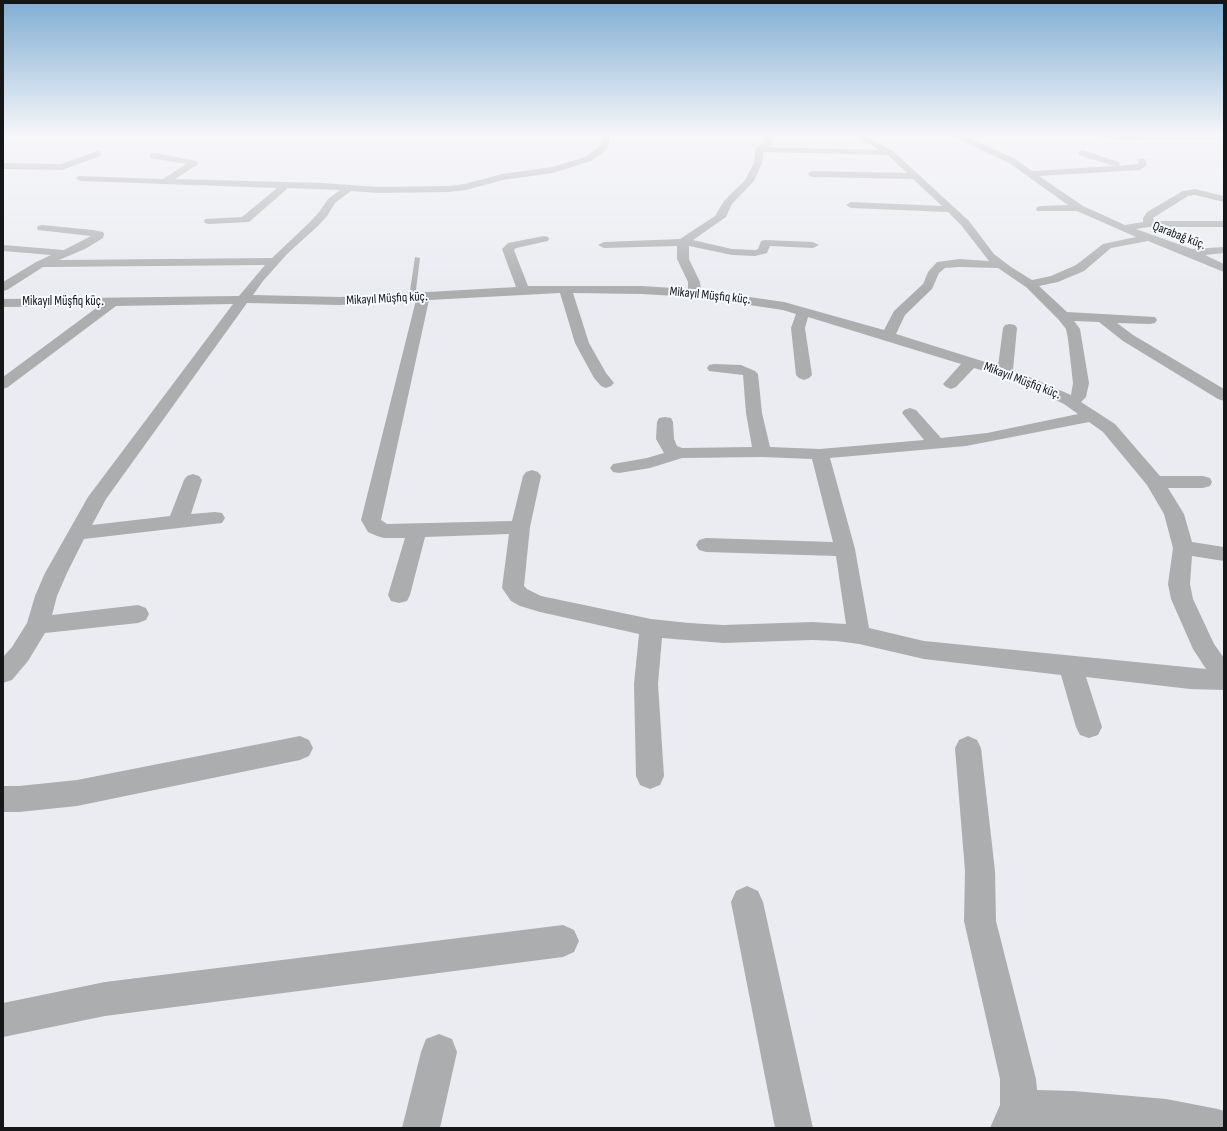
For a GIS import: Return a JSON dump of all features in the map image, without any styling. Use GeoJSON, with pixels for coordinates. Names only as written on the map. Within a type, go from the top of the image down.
{"type":"FeatureCollection","features":[{"type":"Feature","properties":{"kind":"street"},"geometry":{"type":"LineString","coordinates":[[208,222],[245,220],[282,188]]}},
{"type":"Feature","properties":{"kind":"street"},"geometry":{"type":"LineString","coordinates":[[342,188],[379,190],[455,188]]}},
{"type":"Feature","properties":{"kind":"street"},"geometry":{"type":"LineString","coordinates":[[3,673],[20,654],[38,624],[46,596],[56,573],[97,496],[259,278],[274,261],[314,224],[334,198],[349,188]]}},
{"type":"Feature","properties":{"kind":"street"},"geometry":{"type":"LineString","coordinates":[[683,242],[722,215],[727,203],[742,188]]}},
{"type":"Feature","properties":{"kind":"street"},"geometry":{"type":"LineString","coordinates":[[928,188],[965,223],[990,256],[1030,284],[1063,316],[1073,330],[1081,383],[1078,397],[1070,401]]}},
{"type":"Feature","properties":{"kind":"street","name":"Qarabağ küç."},"geometry":{"type":"LineString","coordinates":[[1049,188],[1079,208],[1123,228],[1224,268]]}},
{"type":"Feature","properties":{"kind":"street"},"geometry":{"type":"LineString","coordinates":[[1149,224],[1148,218],[1151,214],[1186,193],[1196,192],[1224,199]]}},
{"type":"Feature","properties":{"kind":"street"},"geometry":{"type":"LineString","coordinates":[[851,205],[951,209]]}},
{"type":"Feature","properties":{"kind":"street"},"geometry":{"type":"LineString","coordinates":[[1041,208],[1079,208]]}},
{"type":"Feature","properties":{"kind":"street"},"geometry":{"type":"LineString","coordinates":[[1123,228],[1149,224],[1224,224]]}},
{"type":"Feature","properties":{"kind":"street"},"geometry":{"type":"LineString","coordinates":[[3,287],[40,264],[66,254],[95,240],[99,236],[99,234],[42,228]]}},
{"type":"Feature","properties":{"kind":"street"},"geometry":{"type":"LineString","coordinates":[[1030,284],[1054,279],[1080,268],[1107,246],[1148,238]]}},
{"type":"Feature","properties":{"kind":"street"},"geometry":{"type":"LineString","coordinates":[[524,291],[508,249],[512,245],[544,239]]}},
{"type":"Feature","properties":{"kind":"street"},"geometry":{"type":"LineString","coordinates":[[683,242],[683,259],[694,282],[695,293]]}},
{"type":"Feature","properties":{"kind":"street"},"geometry":{"type":"LineString","coordinates":[[604,245],[683,242],[704,245],[732,252],[755,253],[763,251],[765,243],[813,245]]}},
{"type":"Feature","properties":{"kind":"street"},"geometry":{"type":"LineString","coordinates":[[3,248],[66,254]]}},
{"type":"Feature","properties":{"kind":"street"},"geometry":{"type":"LineString","coordinates":[[1191,254],[1224,250]]}},
{"type":"Feature","properties":{"kind":"street"},"geometry":{"type":"LineString","coordinates":[[40,264],[274,261]]}},
{"type":"Feature","properties":{"kind":"street"},"geometry":{"type":"LineString","coordinates":[[888,336],[900,314],[910,302],[928,286],[934,272],[941,265],[959,263],[1000,264]]}},
{"type":"Feature","properties":{"kind":"street"},"geometry":{"type":"LineString","coordinates":[[565,289],[582,343],[599,374],[606,383]]}},
{"type":"Feature","properties":{"kind":"street","name":"Mikayıl Müşfiq küç."},"geometry":{"type":"LineString","coordinates":[[3,303],[291,299],[340,301],[565,289],[634,290],[695,293],[770,303],[804,311],[888,336],[1005,372],[1070,401],[1109,428],[1155,482],[1174,514],[1183,548],[1179,584],[1182,599],[1205,649],[1224,678]]}},
{"type":"Feature","properties":{"kind":"street"},"geometry":{"type":"LineString","coordinates":[[418,297],[371,520],[375,527],[384,531],[520,527]]}},
{"type":"Feature","properties":{"kind":"street"},"geometry":{"type":"LineString","coordinates":[[3,384],[113,302]]}},
{"type":"Feature","properties":{"kind":"street"},"geometry":{"type":"LineString","coordinates":[[804,311],[798,328],[804,375]]}},
{"type":"Feature","properties":{"kind":"street"},"geometry":{"type":"LineString","coordinates":[[1063,316],[1150,320]]}},
{"type":"Feature","properties":{"kind":"street"},"geometry":{"type":"LineString","coordinates":[[1102,318],[1128,338],[1224,396]]}},
{"type":"Feature","properties":{"kind":"street"},"geometry":{"type":"LineString","coordinates":[[1005,372],[1010,328]]}},
{"type":"Feature","properties":{"kind":"street"},"geometry":{"type":"LineString","coordinates":[[951,384],[971,362]]}},
{"type":"Feature","properties":{"kind":"street"},"geometry":{"type":"LineString","coordinates":[[714,368],[741,370],[750,374],[754,413],[762,452]]}},
{"type":"Feature","properties":{"kind":"street"},"geometry":{"type":"LineString","coordinates":[[910,413],[936,443]]}},
{"type":"Feature","properties":{"kind":"street"},"geometry":{"type":"LineString","coordinates":[[618,468],[650,463],[680,453],[762,452],[820,454],[987,438],[1093,416]]}},
{"type":"Feature","properties":{"kind":"street"},"geometry":{"type":"LineString","coordinates":[[665,422],[665,438],[670,449],[680,453]]}},
{"type":"Feature","properties":{"kind":"street"},"geometry":{"type":"LineString","coordinates":[[820,454],[845,549],[859,635]]}},
{"type":"Feature","properties":{"kind":"street"},"geometry":{"type":"LineString","coordinates":[[532,476],[520,527],[513,588],[519,595],[540,604],[651,628],[723,634],[812,631],[836,632],[859,635],[924,650],[1190,679],[1224,678]]}},
{"type":"Feature","properties":{"kind":"street"},"geometry":{"type":"LineString","coordinates":[[178,522],[194,480]]}},
{"type":"Feature","properties":{"kind":"street"},"geometry":{"type":"LineString","coordinates":[[1155,482],[1203,482]]}},
{"type":"Feature","properties":{"kind":"street"},"geometry":{"type":"LineString","coordinates":[[78,533],[215,518]]}},
{"type":"Feature","properties":{"kind":"street"},"geometry":{"type":"LineString","coordinates":[[399,595],[417,531]]}},
{"type":"Feature","properties":{"kind":"street"},"geometry":{"type":"LineString","coordinates":[[706,545],[845,549]]}},
{"type":"Feature","properties":{"kind":"street"},"geometry":{"type":"LineString","coordinates":[[1183,548],[1224,554]]}},
{"type":"Feature","properties":{"kind":"street"},"geometry":{"type":"LineString","coordinates":[[38,624],[138,614]]}},
{"type":"Feature","properties":{"kind":"street"},"geometry":{"type":"LineString","coordinates":[[650,776],[646,684],[651,628]]}},
{"type":"Feature","properties":{"kind":"street"},"geometry":{"type":"LineString","coordinates":[[1070,666],[1089,727]]}},
{"type":"Feature","properties":{"kind":"street"},"geometry":{"type":"LineString","coordinates":[[3,799],[19,799],[76,793],[300,748]]}},
{"type":"Feature","properties":{"kind":"street"},"geometry":{"type":"LineString","coordinates":[[968,748],[980,871],[980,921],[1018,1079],[1014,1118],[1074,1110],[1166,1118],[1218,1128]]}},
{"type":"Feature","properties":{"kind":"street"},"geometry":{"type":"LineString","coordinates":[[747,902],[794,1128]]}},
{"type":"Feature","properties":{"kind":"street"},"geometry":{"type":"LineString","coordinates":[[3,1020],[105,999],[563,941]]}},
{"type":"Feature","properties":{"kind":"street"},"geometry":{"type":"LineString","coordinates":[[421,1128],[439,1052]]}},
{"type":"Feature","properties":{"kind":"lane"},"geometry":{"type":"LineString","coordinates":[[416,258],[418,297]]}}]}
